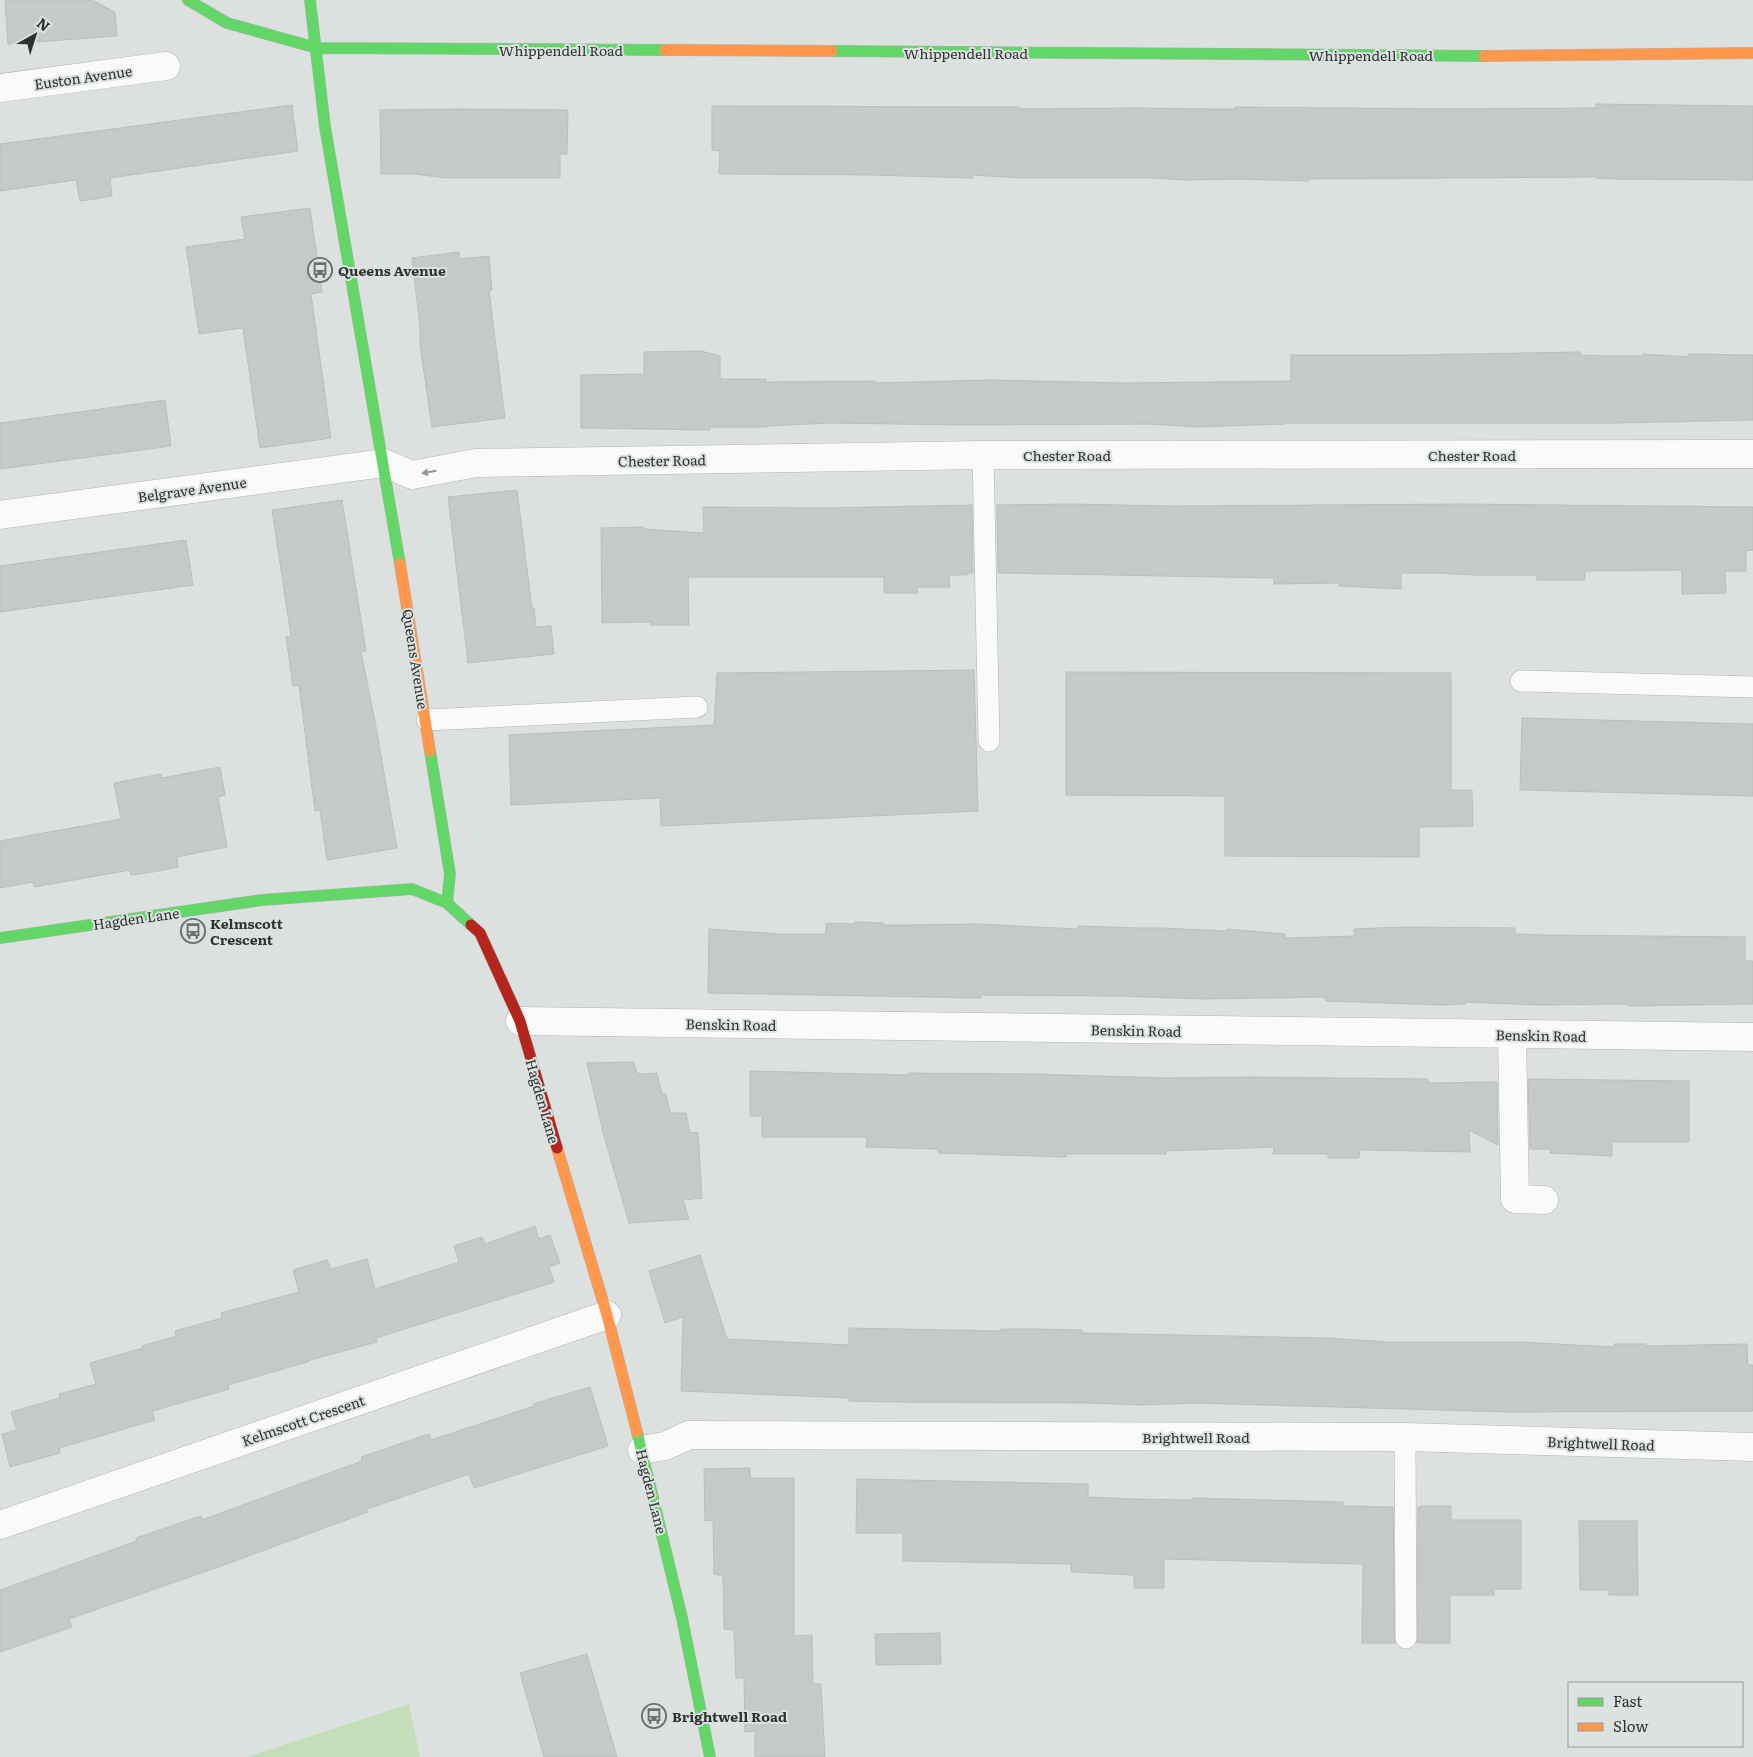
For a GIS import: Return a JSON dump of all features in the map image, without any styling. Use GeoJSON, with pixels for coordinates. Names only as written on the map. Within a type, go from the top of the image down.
{"type":"FeatureCollection","features":[{"type":"Feature","properties":{"kind":"street","name":"Whippendell Road"},"geometry":{"type":"LineString","coordinates":[[188,0],[226,23],[317,48],[1548,56],[1753,53]]}},
{"type":"Feature","properties":{"kind":"street","name":"Queens Avenue"},"geometry":{"type":"LineString","coordinates":[[310,0],[325,127],[427,720],[450,874],[447,903]]}},
{"type":"Feature","properties":{"kind":"street","name":"Euston Avenue"},"geometry":{"type":"LineString","coordinates":[[0,88],[166,66]]}},
{"type":"Feature","properties":{"kind":"street","name":"Chester Road"},"geometry":{"type":"LineString","coordinates":[[384,463],[412,474],[476,463],[983,455],[1753,454]]}},
{"type":"Feature","properties":{"kind":"street","name":"Belgrave Avenue"},"geometry":{"type":"LineString","coordinates":[[0,515],[384,463]]}},
{"type":"Feature","properties":{"kind":"street","name":"Hagden Lane"},"geometry":{"type":"LineString","coordinates":[[0,938],[262,900],[412,889],[447,903],[480,933],[520,1021],[607,1315],[642,1450],[682,1618],[710,1757]]}},
{"type":"Feature","properties":{"kind":"street","name":"Benskin Road"},"geometry":{"type":"LineString","coordinates":[[520,1021],[1753,1037]]}},
{"type":"Feature","properties":{"kind":"street"},"geometry":{"type":"LineString","coordinates":[[1512,1035],[1516,1199],[1544,1200]]}},
{"type":"Feature","properties":{"kind":"street","name":"Kelmscott Crescent"},"geometry":{"type":"LineString","coordinates":[[0,1525],[607,1315]]}},
{"type":"Feature","properties":{"kind":"street","name":"Brightwell Road"},"geometry":{"type":"LineString","coordinates":[[642,1450],[665,1446],[689,1436],[1405,1437],[1753,1447]]}},
{"type":"Feature","properties":{"kind":"lane"},"geometry":{"type":"LineString","coordinates":[[983,455],[989,741]]}},
{"type":"Feature","properties":{"kind":"lane"},"geometry":{"type":"LineString","coordinates":[[1521,681],[1753,687]]}},
{"type":"Feature","properties":{"kind":"lane"},"geometry":{"type":"LineString","coordinates":[[427,720],[697,707]]}},
{"type":"Feature","properties":{"kind":"lane"},"geometry":{"type":"LineString","coordinates":[[1405,1437],[1406,1638]]}},
{"type":"Feature","properties":{"kind":"green space"},"geometry":{"type":"Polygon","coordinates":[[[409,1704],[420,1757],[247,1757],[409,1704]]]}},
{"type":"Feature","properties":{"kind":"building"},"geometry":{"type":"Polygon","coordinates":[[[5,0],[92,0],[115,12],[117,36],[8,44],[5,0]]]}},
{"type":"Feature","properties":{"kind":"building"},"geometry":{"type":"Polygon","coordinates":[[[1596,104],[1753,106],[1753,180],[1614,179],[1596,177],[1308,179],[1308,181],[1021,178],[972,175],[973,178],[719,174],[720,151],[712,150],[712,106],[1019,107],[1019,109],[1235,109],[1235,107],[1447,109],[1596,108],[1596,104]]]}},
{"type":"Feature","properties":{"kind":"building"},"geometry":{"type":"Polygon","coordinates":[[[292,105],[298,151],[110,178],[112,196],[95,199],[80,201],[76,180],[0,191],[0,144],[292,105]]]}},
{"type":"Feature","properties":{"kind":"building"},"geometry":{"type":"Polygon","coordinates":[[[380,110],[568,110],[567,154],[560,154],[560,178],[447,178],[413,174],[381,174],[380,110]]]}},
{"type":"Feature","properties":{"kind":"building"},"geometry":{"type":"Polygon","coordinates":[[[310,208],[322,292],[311,294],[331,438],[260,448],[243,328],[199,334],[186,247],[245,239],[241,217],[310,208]]]}},
{"type":"Feature","properties":{"kind":"building"},"geometry":{"type":"Polygon","coordinates":[[[459,252],[459,259],[489,256],[492,290],[489,291],[505,418],[432,427],[420,345],[420,328],[412,258],[459,252]]]}},
{"type":"Feature","properties":{"kind":"building"},"geometry":{"type":"Polygon","coordinates":[[[701,351],[720,356],[720,379],[766,379],[766,382],[875,381],[875,383],[990,380],[1124,383],[1291,381],[1291,355],[1580,352],[1580,355],[1611,356],[1642,356],[1642,354],[1689,357],[1689,354],[1753,355],[1753,420],[1620,423],[1285,423],[1195,427],[1149,424],[963,425],[830,423],[767,427],[710,427],[710,430],[581,428],[581,375],[644,374],[644,352],[701,351]]]}},
{"type":"Feature","properties":{"kind":"building"},"geometry":{"type":"Polygon","coordinates":[[[165,400],[171,446],[0,469],[0,423],[165,400]]]}},
{"type":"Feature","properties":{"kind":"building"},"geometry":{"type":"Polygon","coordinates":[[[517,490],[536,627],[551,626],[554,654],[468,663],[448,497],[517,490]]]}},
{"type":"Feature","properties":{"kind":"building"},"geometry":{"type":"Polygon","coordinates":[[[342,500],[366,651],[361,652],[397,848],[327,860],[320,810],[315,811],[299,685],[293,686],[286,637],[291,636],[272,510],[342,500]]]}},
{"type":"Feature","properties":{"kind":"building"},"geometry":{"type":"Polygon","coordinates":[[[1463,504],[1753,507],[1753,550],[1746,551],[1746,571],[1725,571],[1726,593],[1682,594],[1682,570],[1585,571],[1585,580],[1537,580],[1537,575],[1401,573],[1401,589],[1339,586],[1339,583],[1274,584],[1274,578],[998,573],[997,505],[1173,506],[1463,504]]]}},
{"type":"Feature","properties":{"kind":"building"},"geometry":{"type":"Polygon","coordinates":[[[972,505],[973,573],[949,575],[950,587],[917,587],[918,593],[884,593],[884,577],[688,577],[689,625],[651,625],[651,622],[602,623],[601,528],[643,527],[643,529],[704,533],[703,507],[825,508],[972,505]]]}},
{"type":"Feature","properties":{"kind":"building"},"geometry":{"type":"Polygon","coordinates":[[[186,540],[193,585],[0,612],[0,566],[186,540]]]}},
{"type":"Feature","properties":{"kind":"building"},"geometry":{"type":"Polygon","coordinates":[[[974,670],[978,811],[661,826],[660,798],[511,805],[509,735],[714,725],[717,673],[974,670]]]}},
{"type":"Feature","properties":{"kind":"building"},"geometry":{"type":"Polygon","coordinates":[[[1066,672],[1451,673],[1451,790],[1472,790],[1473,826],[1419,827],[1419,857],[1225,856],[1225,796],[1066,795],[1066,672]]]}},
{"type":"Feature","properties":{"kind":"building"},"geometry":{"type":"Polygon","coordinates":[[[1522,718],[1753,724],[1753,796],[1520,790],[1522,718]]]}},
{"type":"Feature","properties":{"kind":"building"},"geometry":{"type":"Polygon","coordinates":[[[220,767],[225,795],[218,797],[227,847],[177,857],[178,867],[153,872],[131,875],[130,870],[34,887],[33,882],[0,888],[0,841],[121,819],[114,783],[161,774],[162,778],[220,767]]]}},
{"type":"Feature","properties":{"kind":"building"},"geometry":{"type":"Polygon","coordinates":[[[855,922],[883,923],[883,925],[977,924],[1078,929],[1078,926],[1227,931],[1227,929],[1285,934],[1285,938],[1355,936],[1354,929],[1404,927],[1515,928],[1515,934],[1546,935],[1745,937],[1745,961],[1753,961],[1753,1004],[1628,1006],[1628,1004],[1538,1005],[1466,1002],[1466,1004],[1442,1005],[1326,1001],[1325,997],[1205,999],[981,995],[981,998],[708,993],[709,929],[779,934],[826,934],[826,923],[855,924],[855,922]]]}},
{"type":"Feature","properties":{"kind":"building"},"geometry":{"type":"Polygon","coordinates":[[[633,1062],[638,1074],[657,1073],[662,1094],[666,1094],[670,1113],[686,1113],[690,1133],[698,1132],[702,1198],[683,1200],[689,1219],[629,1223],[604,1136],[587,1063],[633,1062]]]}},
{"type":"Feature","properties":{"kind":"building"},"geometry":{"type":"Polygon","coordinates":[[[750,1071],[909,1075],[909,1073],[1166,1078],[1428,1079],[1428,1083],[1497,1082],[1498,1145],[1469,1130],[1470,1152],[1360,1150],[1359,1158],[1328,1158],[1328,1154],[1273,1154],[1274,1147],[1166,1151],[1166,1154],[1066,1154],[1066,1157],[939,1153],[937,1149],[866,1147],[867,1137],[762,1137],[762,1116],[750,1116],[750,1071]]]}},
{"type":"Feature","properties":{"kind":"building"},"geometry":{"type":"Polygon","coordinates":[[[1528,1079],[1689,1081],[1689,1142],[1612,1142],[1612,1156],[1550,1153],[1551,1149],[1530,1149],[1528,1079]]]}},
{"type":"Feature","properties":{"kind":"building"},"geometry":{"type":"Polygon","coordinates":[[[535,1226],[539,1239],[550,1235],[560,1263],[549,1267],[554,1282],[376,1338],[377,1342],[228,1385],[229,1389],[152,1411],[155,1420],[59,1448],[60,1453],[10,1467],[2,1434],[17,1430],[11,1412],[60,1398],[59,1394],[96,1384],[90,1363],[143,1348],[142,1346],[176,1336],[175,1331],[222,1318],[221,1313],[299,1292],[293,1270],[327,1260],[331,1269],[367,1259],[375,1289],[459,1262],[454,1246],[482,1237],[485,1244],[535,1226]]]}},
{"type":"Feature","properties":{"kind":"building"},"geometry":{"type":"Polygon","coordinates":[[[700,1255],[727,1339],[849,1345],[849,1328],[1001,1331],[1001,1329],[1082,1330],[1082,1333],[1327,1338],[1387,1342],[1519,1342],[1614,1347],[1614,1344],[1646,1344],[1646,1346],[1747,1344],[1748,1365],[1753,1365],[1753,1411],[1510,1412],[1194,1403],[1142,1405],[889,1402],[849,1401],[849,1398],[681,1391],[683,1317],[665,1323],[649,1271],[700,1255]]]}},
{"type":"Feature","properties":{"kind":"building"},"geometry":{"type":"Polygon","coordinates":[[[590,1387],[608,1446],[474,1488],[469,1474],[367,1509],[368,1512],[221,1566],[69,1619],[72,1627],[0,1652],[0,1590],[137,1541],[136,1538],[201,1516],[202,1520],[362,1461],[361,1457],[429,1434],[431,1440],[534,1406],[533,1404],[590,1387]]]}},
{"type":"Feature","properties":{"kind":"building"},"geometry":{"type":"Polygon","coordinates":[[[750,1468],[750,1478],[794,1478],[794,1636],[812,1635],[813,1684],[821,1684],[825,1757],[755,1757],[755,1731],[745,1732],[744,1678],[736,1678],[734,1630],[724,1629],[723,1576],[714,1574],[713,1520],[705,1521],[704,1469],[750,1468]]]}},
{"type":"Feature","properties":{"kind":"building"},"geometry":{"type":"Polygon","coordinates":[[[857,1479],[1088,1484],[1088,1497],[1343,1502],[1343,1506],[1393,1507],[1395,1643],[1362,1643],[1363,1564],[1164,1559],[1164,1588],[1134,1588],[1134,1575],[1071,1572],[1071,1564],[903,1561],[903,1533],[856,1533],[857,1479]]]}},
{"type":"Feature","properties":{"kind":"building"},"geometry":{"type":"Polygon","coordinates":[[[1451,1506],[1451,1520],[1521,1520],[1521,1589],[1494,1589],[1494,1595],[1450,1595],[1450,1643],[1417,1643],[1418,1507],[1451,1506]]]}},
{"type":"Feature","properties":{"kind":"building"},"geometry":{"type":"Polygon","coordinates":[[[1579,1521],[1637,1521],[1638,1595],[1609,1595],[1609,1590],[1580,1590],[1579,1521]]]}},
{"type":"Feature","properties":{"kind":"building"},"geometry":{"type":"Polygon","coordinates":[[[940,1633],[941,1664],[876,1665],[875,1634],[940,1633]]]}},
{"type":"Feature","properties":{"kind":"building"},"geometry":{"type":"Polygon","coordinates":[[[587,1654],[617,1757],[544,1757],[520,1673],[587,1654]]]}},
{"type":"Feature","properties":{"kind":"traffic: fast"},"geometry":{"type":"LineString","coordinates":[[188,0],[227,23],[317,48],[665,50]]}},
{"type":"Feature","properties":{"kind":"traffic: fast"},"geometry":{"type":"LineString","coordinates":[[310,0],[325,127],[400,564]]}},
{"type":"Feature","properties":{"kind":"traffic: fast"},"geometry":{"type":"LineString","coordinates":[[832,51],[1484,56]]}},
{"type":"Feature","properties":{"kind":"traffic: fast"},"geometry":{"type":"LineString","coordinates":[[430,751],[450,874],[447,903]]}},
{"type":"Feature","properties":{"kind":"traffic: fast"},"geometry":{"type":"LineString","coordinates":[[0,938],[262,900],[412,889],[447,903],[471,925]]}},
{"type":"Feature","properties":{"kind":"traffic: fast"},"geometry":{"type":"LineString","coordinates":[[637,1432],[682,1618],[710,1757]]}},
{"type":"Feature","properties":{"kind":"traffic: slow"},"geometry":{"type":"LineString","coordinates":[[665,50],[832,51]]}},
{"type":"Feature","properties":{"kind":"traffic: slow"},"geometry":{"type":"LineString","coordinates":[[1484,56],[1753,53]]}},
{"type":"Feature","properties":{"kind":"traffic: slow"},"geometry":{"type":"LineString","coordinates":[[400,564],[430,751]]}},
{"type":"Feature","properties":{"kind":"traffic: slow"},"geometry":{"type":"LineString","coordinates":[[557,1148],[607,1315],[637,1432]]}},
{"type":"Feature","properties":{"kind":"traffic: jam"},"geometry":{"type":"LineString","coordinates":[[471,925],[480,933],[520,1021],[557,1148]]}},
{"type":"Feature","properties":{"kind":"place","name":"Queens Avenue"},"geometry":{"type":"Point","coordinates":[320,270]}},
{"type":"Feature","properties":{"kind":"place","name":"Kelmscott Crescent"},"geometry":{"type":"Point","coordinates":[193,931]}},
{"type":"Feature","properties":{"kind":"place","name":"Brightwell Road"},"geometry":{"type":"Point","coordinates":[654,1716]}}]}
